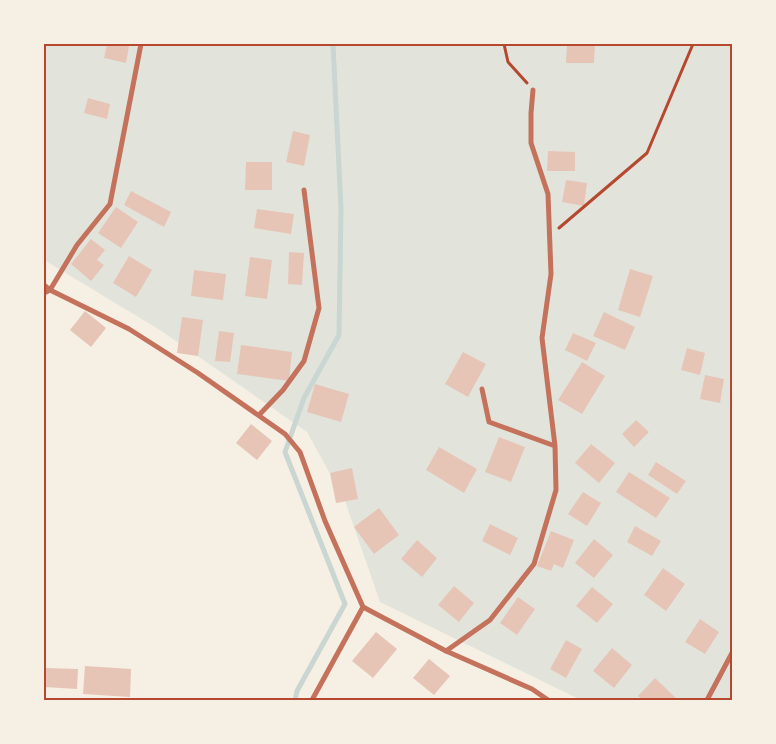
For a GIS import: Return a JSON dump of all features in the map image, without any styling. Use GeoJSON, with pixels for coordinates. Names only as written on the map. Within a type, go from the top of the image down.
{"type":"FeatureCollection","features":[{"type":"Feature","properties":{"kind":"street"},"geometry":{"type":"LineString","coordinates":[[44,293],[50,290],[76,245],[110,204],[141,44]]}},
{"type":"Feature","properties":{"kind":"street"},"geometry":{"type":"LineString","coordinates":[[446,652],[490,620],[534,564],[556,490],[555,446],[542,338],[551,274],[548,194],[531,143],[531,113],[534,90]]}},
{"type":"Feature","properties":{"kind":"street"},"geometry":{"type":"LineString","coordinates":[[259,415],[283,390],[304,361],[318,308],[304,190]]}},
{"type":"Feature","properties":{"kind":"street"},"geometry":{"type":"LineString","coordinates":[[44,285],[50,290],[129,329],[198,373],[285,434],[300,452],[325,521],[364,607],[446,652],[532,689],[548,700]]}},
{"type":"Feature","properties":{"kind":"street"},"geometry":{"type":"LineString","coordinates":[[482,389],[489,422],[555,446]]}},
{"type":"Feature","properties":{"kind":"street"},"geometry":{"type":"LineString","coordinates":[[312,700],[364,607]]}},
{"type":"Feature","properties":{"kind":"street"},"geometry":{"type":"LineString","coordinates":[[707,700],[732,652]]}},
{"type":"Feature","properties":{"kind":"path"},"geometry":{"type":"LineString","coordinates":[[504,44],[508,62],[534,90]]}},
{"type":"Feature","properties":{"kind":"path"},"geometry":{"type":"LineString","coordinates":[[550,236],[647,153],[694,44]]}},
{"type":"Feature","properties":{"kind":"shaded area"},"geometry":{"type":"Polygon","coordinates":[[[44,44],[732,44],[732,700],[581,700],[380,602],[345,501],[307,432],[160,330],[44,260],[44,44]]]}},
{"type":"Feature","properties":{"kind":"building"},"geometry":{"type":"Polygon","coordinates":[[[107,44],[129,46],[126,63],[104,58],[107,44]]]}},
{"type":"Feature","properties":{"kind":"building"},"geometry":{"type":"Polygon","coordinates":[[[567,44],[595,44],[594,63],[566,63],[567,44]]]}},
{"type":"Feature","properties":{"kind":"building"},"geometry":{"type":"Polygon","coordinates":[[[88,98],[110,104],[107,119],[84,113],[88,98]]]}},
{"type":"Feature","properties":{"kind":"building"},"geometry":{"type":"Polygon","coordinates":[[[293,131],[310,135],[304,166],[286,162],[293,131]]]}},
{"type":"Feature","properties":{"kind":"building"},"geometry":{"type":"Polygon","coordinates":[[[548,151],[575,152],[575,171],[547,171],[548,151]]]}},
{"type":"Feature","properties":{"kind":"building"},"geometry":{"type":"Polygon","coordinates":[[[246,162],[272,162],[272,190],[245,190],[246,162]]]}},
{"type":"Feature","properties":{"kind":"building"},"geometry":{"type":"Polygon","coordinates":[[[566,180],[587,183],[584,206],[562,202],[566,180]]]}},
{"type":"Feature","properties":{"kind":"building"},"geometry":{"type":"Polygon","coordinates":[[[131,191],[171,212],[164,227],[124,205],[131,191]]]}},
{"type":"Feature","properties":{"kind":"building"},"geometry":{"type":"Polygon","coordinates":[[[116,207],[138,222],[121,248],[98,233],[116,207]]]}},
{"type":"Feature","properties":{"kind":"building"},"geometry":{"type":"Polygon","coordinates":[[[257,209],[294,214],[291,234],[254,228],[257,209]]]}},
{"type":"Feature","properties":{"kind":"building"},"geometry":{"type":"Polygon","coordinates":[[[91,239],[105,250],[97,260],[104,265],[91,281],[71,264],[91,239]]]}},
{"type":"Feature","properties":{"kind":"building"},"geometry":{"type":"Polygon","coordinates":[[[289,252],[304,253],[302,285],[288,284],[289,252]]]}},
{"type":"Feature","properties":{"kind":"building"},"geometry":{"type":"Polygon","coordinates":[[[129,256],[152,270],[136,297],[113,283],[129,256]]]}},
{"type":"Feature","properties":{"kind":"building"},"geometry":{"type":"Polygon","coordinates":[[[250,257],[272,260],[267,299],[245,296],[250,257]]]}},
{"type":"Feature","properties":{"kind":"building"},"geometry":{"type":"Polygon","coordinates":[[[630,269],[653,276],[640,317],[618,310],[630,269]]]}},
{"type":"Feature","properties":{"kind":"building"},"geometry":{"type":"Polygon","coordinates":[[[194,270],[226,274],[223,300],[191,296],[194,270]]]}},
{"type":"Feature","properties":{"kind":"building"},"geometry":{"type":"Polygon","coordinates":[[[85,311],[106,328],[91,347],[70,330],[85,311]]]}},
{"type":"Feature","properties":{"kind":"building"},"geometry":{"type":"Polygon","coordinates":[[[604,312],[635,327],[625,350],[593,336],[604,312]]]}},
{"type":"Feature","properties":{"kind":"building"},"geometry":{"type":"Polygon","coordinates":[[[182,317],[203,320],[198,356],[177,353],[182,317]]]}},
{"type":"Feature","properties":{"kind":"building"},"geometry":{"type":"Polygon","coordinates":[[[219,331],[234,333],[230,362],[215,361],[219,331]]]}},
{"type":"Feature","properties":{"kind":"building"},"geometry":{"type":"Polygon","coordinates":[[[573,333],[596,343],[587,361],[565,350],[573,333]]]}},
{"type":"Feature","properties":{"kind":"building"},"geometry":{"type":"Polygon","coordinates":[[[241,345],[292,352],[289,381],[237,374],[241,345]]]}},
{"type":"Feature","properties":{"kind":"building"},"geometry":{"type":"Polygon","coordinates":[[[687,348],[705,353],[700,375],[681,370],[687,348]]]}},
{"type":"Feature","properties":{"kind":"building"},"geometry":{"type":"Polygon","coordinates":[[[463,352],[486,364],[468,397],[445,384],[463,352]]]}},
{"type":"Feature","properties":{"kind":"building"},"geometry":{"type":"Polygon","coordinates":[[[582,362],[605,376],[582,414],[558,400],[582,362]]]}},
{"type":"Feature","properties":{"kind":"building"},"geometry":{"type":"Polygon","coordinates":[[[705,375],[724,379],[720,403],[700,399],[705,375]]]}},
{"type":"Feature","properties":{"kind":"building"},"geometry":{"type":"Polygon","coordinates":[[[315,384],[349,394],[341,422],[307,412],[315,384]]]}},
{"type":"Feature","properties":{"kind":"building"},"geometry":{"type":"Polygon","coordinates":[[[636,420],[649,432],[634,447],[622,434],[636,420]]]}},
{"type":"Feature","properties":{"kind":"building"},"geometry":{"type":"Polygon","coordinates":[[[251,424],[272,441],[257,460],[236,443],[251,424]]]}},
{"type":"Feature","properties":{"kind":"building"},"geometry":{"type":"Polygon","coordinates":[[[499,437],[525,447],[511,482],[485,472],[499,437]]]}},
{"type":"Feature","properties":{"kind":"building"},"geometry":{"type":"Polygon","coordinates":[[[591,444],[615,463],[599,483],[575,463],[591,444]]]}},
{"type":"Feature","properties":{"kind":"building"},"geometry":{"type":"Polygon","coordinates":[[[439,447],[477,469],[464,493],[426,470],[439,447]]]}},
{"type":"Feature","properties":{"kind":"building"},"geometry":{"type":"Polygon","coordinates":[[[656,462],[686,481],[677,494],[648,475],[656,462]]]}},
{"type":"Feature","properties":{"kind":"building"},"geometry":{"type":"Polygon","coordinates":[[[352,468],[358,499],[336,503],[330,473],[352,468]]]}},
{"type":"Feature","properties":{"kind":"building"},"geometry":{"type":"Polygon","coordinates":[[[629,472],[670,498],[656,518],[616,492],[629,472]]]}},
{"type":"Feature","properties":{"kind":"building"},"geometry":{"type":"Polygon","coordinates":[[[583,492],[601,503],[587,526],[568,514],[583,492]]]}},
{"type":"Feature","properties":{"kind":"building"},"geometry":{"type":"Polygon","coordinates":[[[379,508],[399,535],[374,554],[354,527],[379,508]]]}},
{"type":"Feature","properties":{"kind":"building"},"geometry":{"type":"Polygon","coordinates":[[[490,524],[518,538],[510,555],[482,541],[490,524]]]}},
{"type":"Feature","properties":{"kind":"building"},"geometry":{"type":"Polygon","coordinates":[[[635,526],[661,541],[652,556],[627,542],[635,526]]]}},
{"type":"Feature","properties":{"kind":"building"},"geometry":{"type":"Polygon","coordinates":[[[551,531],[574,540],[563,568],[554,564],[551,571],[537,566],[551,531]]]}},
{"type":"Feature","properties":{"kind":"building"},"geometry":{"type":"Polygon","coordinates":[[[594,539],[613,555],[594,578],[575,563],[594,539]]]}},
{"type":"Feature","properties":{"kind":"building"},"geometry":{"type":"Polygon","coordinates":[[[417,540],[437,558],[422,577],[401,559],[417,540]]]}},
{"type":"Feature","properties":{"kind":"building"},"geometry":{"type":"Polygon","coordinates":[[[663,568],[685,584],[666,611],[644,595],[663,568]]]}},
{"type":"Feature","properties":{"kind":"building"},"geometry":{"type":"Polygon","coordinates":[[[454,586],[474,603],[459,622],[438,605],[454,586]]]}},
{"type":"Feature","properties":{"kind":"building"},"geometry":{"type":"Polygon","coordinates":[[[592,587],[613,604],[597,623],[576,606],[592,587]]]}},
{"type":"Feature","properties":{"kind":"building"},"geometry":{"type":"Polygon","coordinates":[[[518,597],[535,609],[517,635],[500,623],[518,597]]]}},
{"type":"Feature","properties":{"kind":"building"},"geometry":{"type":"Polygon","coordinates":[[[700,619],[719,632],[705,654],[685,642],[700,619]]]}},
{"type":"Feature","properties":{"kind":"building"},"geometry":{"type":"Polygon","coordinates":[[[376,632],[397,649],[373,678],[352,661],[376,632]]]}},
{"type":"Feature","properties":{"kind":"building"},"geometry":{"type":"Polygon","coordinates":[[[566,640],[582,649],[566,678],[550,669],[566,640]]]}},
{"type":"Feature","properties":{"kind":"building"},"geometry":{"type":"Polygon","coordinates":[[[612,648],[632,665],[614,688],[593,671],[612,648]]]}},
{"type":"Feature","properties":{"kind":"building"},"geometry":{"type":"Polygon","coordinates":[[[429,659],[450,676],[434,695],[413,678],[429,659]]]}},
{"type":"Feature","properties":{"kind":"building"},"geometry":{"type":"Polygon","coordinates":[[[85,666],[131,669],[130,697],[83,694],[85,666]]]}},
{"type":"Feature","properties":{"kind":"building"},"geometry":{"type":"Polygon","coordinates":[[[44,668],[78,669],[77,689],[44,687],[44,668]]]}},
{"type":"Feature","properties":{"kind":"building"},"geometry":{"type":"Polygon","coordinates":[[[655,678],[678,700],[643,700],[638,696],[655,678]]]}},
{"type":"Feature","properties":{"kind":"waterway"},"geometry":{"type":"LineString","coordinates":[[295,700],[297,691],[345,604],[285,452],[304,398],[339,335],[341,209],[333,44]]}}]}
